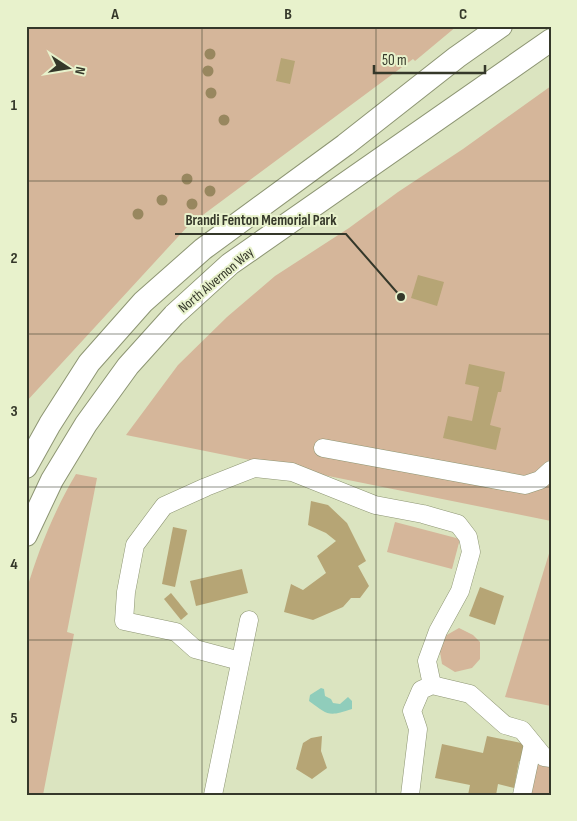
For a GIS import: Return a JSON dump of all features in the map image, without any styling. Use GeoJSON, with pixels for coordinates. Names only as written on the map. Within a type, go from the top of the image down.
{"type":"FeatureCollection","features":[{"type":"Feature","properties":{"kind":"main road"},"geometry":{"type":"LineString","coordinates":[[26,467],[50,424],[89,363],[142,302],[203,249],[501,26]]}},
{"type":"Feature","properties":{"kind":"main road","name":"North Alvernon Way"},"geometry":{"type":"LineString","coordinates":[[26,536],[52,480],[86,424],[128,366],[174,315],[230,264],[551,40]]}},
{"type":"Feature","properties":{"kind":"lane"},"geometry":{"type":"LineString","coordinates":[[323,448],[524,485],[540,480],[551,470]]}},
{"type":"Feature","properties":{"kind":"lane"},"geometry":{"type":"LineString","coordinates":[[240,661],[195,649],[176,632],[124,621],[126,592],[136,545],[164,506],[254,468],[292,472],[375,505],[423,514],[458,524],[468,537],[471,552],[460,591],[438,631],[427,661],[432,685]]}},
{"type":"Feature","properties":{"kind":"lane"},"geometry":{"type":"LineString","coordinates":[[213,795],[249,620]]}},
{"type":"Feature","properties":{"kind":"lane"},"geometry":{"type":"LineString","coordinates":[[410,795],[418,729],[412,711],[421,690],[432,685],[470,694],[504,725],[522,730],[544,757],[551,758]]}},
{"type":"Feature","properties":{"kind":"lane"},"geometry":{"type":"LineString","coordinates":[[522,795],[533,744]]}},
{"type":"Feature","properties":{"kind":"shaded area"},"geometry":{"type":"Polygon","coordinates":[[[26,26],[457,26],[415,61],[413,59],[188,226],[26,402],[26,26]]]}},
{"type":"Feature","properties":{"kind":"shaded area"},"geometry":{"type":"Polygon","coordinates":[[[551,86],[551,521],[126,435],[178,365],[227,317],[275,276],[349,228],[551,86]]]}},
{"type":"Feature","properties":{"kind":"shaded area"},"geometry":{"type":"Polygon","coordinates":[[[76,474],[97,478],[67,632],[74,634],[43,795],[26,793],[26,592],[47,532],[76,474]]]}},
{"type":"Feature","properties":{"kind":"shaded area"},"geometry":{"type":"Polygon","coordinates":[[[395,522],[460,539],[452,569],[387,552],[395,522]]]}},
{"type":"Feature","properties":{"kind":"shaded area"},"geometry":{"type":"Polygon","coordinates":[[[551,547],[551,706],[505,697],[551,547]]]}},
{"type":"Feature","properties":{"kind":"shaded area"},"geometry":{"type":"Polygon","coordinates":[[[459,628],[473,635],[480,642],[480,659],[472,668],[455,672],[442,664],[438,640],[459,628]]]}},
{"type":"Feature","properties":{"kind":"shaded area"},"geometry":{"type":"Polygon","coordinates":[[[537,762],[551,767],[551,795],[528,795],[537,762]]]}},
{"type":"Feature","properties":{"kind":"water"},"geometry":{"type":"Polygon","coordinates":[[[321,688],[324,689],[325,696],[331,699],[333,703],[340,704],[348,697],[352,701],[352,709],[333,714],[320,709],[309,701],[310,695],[321,688]]]}},
{"type":"Feature","properties":{"kind":"building"},"geometry":{"type":"Polygon","coordinates":[[[281,58],[295,61],[290,84],[276,81],[281,58]]]}},
{"type":"Feature","properties":{"kind":"building"},"geometry":{"type":"Polygon","coordinates":[[[418,275],[444,282],[437,306],[411,298],[418,275]]]}},
{"type":"Feature","properties":{"kind":"building"},"geometry":{"type":"Polygon","coordinates":[[[469,364],[505,372],[501,392],[498,392],[490,425],[501,428],[496,450],[443,438],[448,416],[472,421],[479,387],[465,384],[469,364]]]}},
{"type":"Feature","properties":{"kind":"building"},"geometry":{"type":"Polygon","coordinates":[[[311,501],[328,505],[347,523],[366,561],[358,566],[369,586],[360,598],[351,598],[343,607],[313,620],[284,612],[291,584],[303,590],[326,573],[317,556],[336,541],[326,533],[308,525],[311,501]]]}},
{"type":"Feature","properties":{"kind":"building"},"geometry":{"type":"Polygon","coordinates":[[[173,527],[187,530],[175,587],[162,584],[173,527]]]}},
{"type":"Feature","properties":{"kind":"building"},"geometry":{"type":"Polygon","coordinates":[[[242,569],[248,593],[196,606],[190,581],[242,569]]]}},
{"type":"Feature","properties":{"kind":"building"},"geometry":{"type":"Polygon","coordinates":[[[480,587],[504,596],[495,625],[469,616],[480,587]]]}},
{"type":"Feature","properties":{"kind":"building"},"geometry":{"type":"Polygon","coordinates":[[[171,593],[188,614],[181,620],[164,599],[171,593]]]}},
{"type":"Feature","properties":{"kind":"building"},"geometry":{"type":"Polygon","coordinates":[[[322,736],[321,751],[327,768],[312,779],[296,769],[303,743],[311,738],[322,736]]]}},
{"type":"Feature","properties":{"kind":"building"},"geometry":{"type":"Polygon","coordinates":[[[487,736],[531,745],[527,763],[519,761],[514,788],[498,784],[496,795],[468,795],[470,785],[435,778],[442,744],[483,753],[487,736]]]}},
{"type":"Feature","properties":{"kind":"place","name":"Brandi Fenton Memorial Park"},"geometry":{"type":"Point","coordinates":[401,297]}}]}
